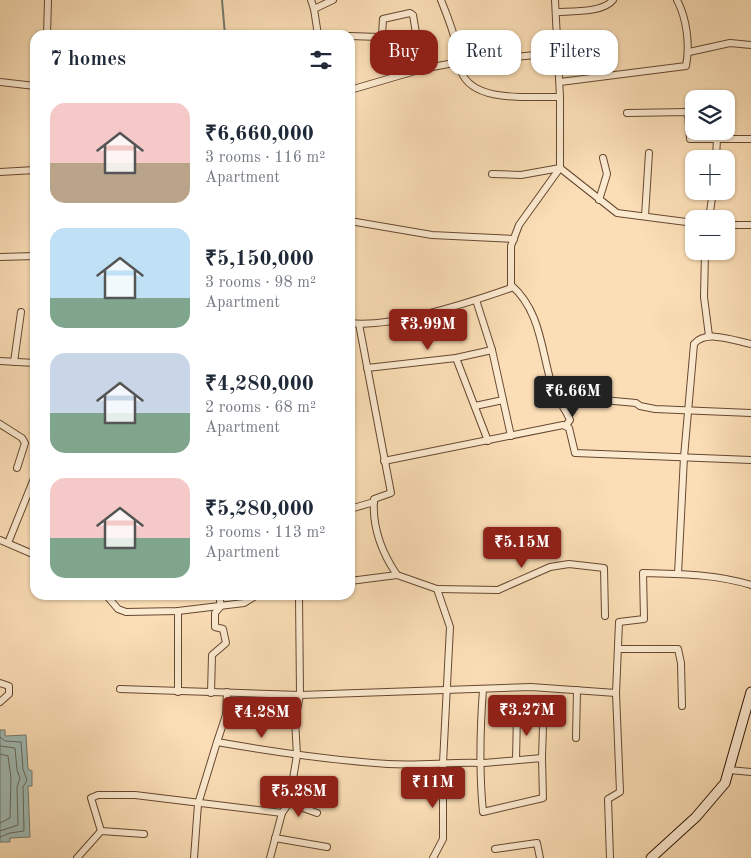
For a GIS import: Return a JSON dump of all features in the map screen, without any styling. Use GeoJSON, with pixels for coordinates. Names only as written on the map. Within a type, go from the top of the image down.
{"type":"FeatureCollection","features":[{"type":"Feature","properties":{"kind":"main road"},"geometry":{"type":"LineString","coordinates":[[651,858],[696,817],[725,783],[751,692]]}},
{"type":"Feature","properties":{"kind":"street"},"geometry":{"type":"LineString","coordinates":[[47,30],[48,0]]}},
{"type":"Feature","properties":{"kind":"street"},"geometry":{"type":"LineString","coordinates":[[311,0],[317,30]]}},
{"type":"Feature","properties":{"kind":"street"},"geometry":{"type":"LineString","coordinates":[[314,8],[333,0]]}},
{"type":"Feature","properties":{"kind":"street"},"geometry":{"type":"LineString","coordinates":[[441,0],[452,30]]}},
{"type":"Feature","properties":{"kind":"street"},"geometry":{"type":"LineString","coordinates":[[555,0],[557,30]]}},
{"type":"Feature","properties":{"kind":"street"},"geometry":{"type":"LineString","coordinates":[[556,12],[596,8],[607,5],[612,0]]}},
{"type":"Feature","properties":{"kind":"street"},"geometry":{"type":"LineString","coordinates":[[560,82],[686,66],[689,52],[682,10],[677,0]]}},
{"type":"Feature","properties":{"kind":"street"},"geometry":{"type":"LineString","coordinates":[[382,30],[383,19],[410,13],[413,15],[416,30]]}},
{"type":"Feature","properties":{"kind":"street"},"geometry":{"type":"LineString","coordinates":[[355,36],[370,37]]}},
{"type":"Feature","properties":{"kind":"street"},"geometry":{"type":"LineString","coordinates":[[689,52],[730,43],[751,45]]}},
{"type":"Feature","properties":{"kind":"street"},"geometry":{"type":"LineString","coordinates":[[355,89],[401,75]]}},
{"type":"Feature","properties":{"kind":"street"},"geometry":{"type":"LineString","coordinates":[[465,75],[469,85],[482,92],[502,96],[560,97]]}},
{"type":"Feature","properties":{"kind":"street"},"geometry":{"type":"LineString","coordinates":[[355,324],[404,318],[476,300],[511,288],[512,246],[519,225],[560,168],[560,75]]}},
{"type":"Feature","properties":{"kind":"street"},"geometry":{"type":"LineString","coordinates":[[0,77],[0,82],[30,85]]}},
{"type":"Feature","properties":{"kind":"street"},"geometry":{"type":"LineString","coordinates":[[627,113],[685,112]]}},
{"type":"Feature","properties":{"kind":"street"},"geometry":{"type":"LineString","coordinates":[[735,139],[751,139]]}},
{"type":"Feature","properties":{"kind":"street"},"geometry":{"type":"LineString","coordinates":[[645,216],[649,153]]}},
{"type":"Feature","properties":{"kind":"street"},"geometry":{"type":"LineString","coordinates":[[599,200],[608,174],[603,158]]}},
{"type":"Feature","properties":{"kind":"street"},"geometry":{"type":"LineString","coordinates":[[492,174],[521,175],[560,168],[617,213],[685,222]]}},
{"type":"Feature","properties":{"kind":"street"},"geometry":{"type":"LineString","coordinates":[[0,172],[30,170]]}},
{"type":"Feature","properties":{"kind":"street"},"geometry":{"type":"LineString","coordinates":[[355,223],[432,235],[514,239]]}},
{"type":"Feature","properties":{"kind":"street"},"geometry":{"type":"LineString","coordinates":[[735,225],[751,225]]}},
{"type":"Feature","properties":{"kind":"street"},"geometry":{"type":"LineString","coordinates":[[0,256],[30,256]]}},
{"type":"Feature","properties":{"kind":"street"},"geometry":{"type":"LineString","coordinates":[[706,260],[704,297],[709,336]]}},
{"type":"Feature","properties":{"kind":"street"},"geometry":{"type":"LineString","coordinates":[[511,285],[532,310],[542,340],[553,388],[570,420],[567,424]]}},
{"type":"Feature","properties":{"kind":"street"},"geometry":{"type":"LineString","coordinates":[[476,300],[492,350],[511,436]]}},
{"type":"Feature","properties":{"kind":"street"},"geometry":{"type":"LineString","coordinates":[[14,362],[21,312]]}},
{"type":"Feature","properties":{"kind":"street"},"geometry":{"type":"LineString","coordinates":[[355,507],[374,502],[374,500],[391,493],[359,324]]}},
{"type":"Feature","properties":{"kind":"street"},"geometry":{"type":"LineString","coordinates":[[678,574],[684,457],[694,344],[698,339],[709,336],[751,344]]}},
{"type":"Feature","properties":{"kind":"street"},"geometry":{"type":"LineString","coordinates":[[367,368],[456,358],[492,350]]}},
{"type":"Feature","properties":{"kind":"street"},"geometry":{"type":"LineString","coordinates":[[456,358],[488,441]]}},
{"type":"Feature","properties":{"kind":"street"},"geometry":{"type":"LineString","coordinates":[[0,361],[30,363]]}},
{"type":"Feature","properties":{"kind":"street"},"geometry":{"type":"LineString","coordinates":[[592,399],[636,403],[647,408],[751,413]]}},
{"type":"Feature","properties":{"kind":"street"},"geometry":{"type":"LineString","coordinates":[[475,406],[503,400]]}},
{"type":"Feature","properties":{"kind":"street"},"geometry":{"type":"LineString","coordinates":[[0,424],[25,442],[17,468]]}},
{"type":"Feature","properties":{"kind":"street"},"geometry":{"type":"LineString","coordinates":[[384,462],[563,425],[569,428],[574,453],[751,460]]}},
{"type":"Feature","properties":{"kind":"street"},"geometry":{"type":"LineString","coordinates":[[8,542],[30,488]]}},
{"type":"Feature","properties":{"kind":"street"},"geometry":{"type":"LineString","coordinates":[[374,502],[376,528],[381,548],[397,575]]}},
{"type":"Feature","properties":{"kind":"street"},"geometry":{"type":"LineString","coordinates":[[0,540],[30,553]]}},
{"type":"Feature","properties":{"kind":"street"},"geometry":{"type":"LineString","coordinates":[[355,580],[397,575],[437,589],[498,590],[550,567],[569,564],[604,568],[605,616]]}},
{"type":"Feature","properties":{"kind":"street"},"geometry":{"type":"LineString","coordinates":[[610,858],[608,799],[620,792],[616,693],[620,622],[644,619],[643,573],[728,578],[751,585]]}},
{"type":"Feature","properties":{"kind":"street"},"geometry":{"type":"LineString","coordinates":[[433,858],[444,839],[443,763],[450,627],[437,589]]}},
{"type":"Feature","properties":{"kind":"street"},"geometry":{"type":"LineString","coordinates":[[110,600],[118,609],[126,612],[178,611],[244,603],[249,600]]}},
{"type":"Feature","properties":{"kind":"street"},"geometry":{"type":"LineString","coordinates":[[211,693],[212,655],[226,643],[223,629],[215,627],[214,613],[220,606],[219,600]]}},
{"type":"Feature","properties":{"kind":"street"},"geometry":{"type":"LineString","coordinates":[[270,858],[282,813],[289,803],[297,755],[295,720],[300,695],[299,600]]}},
{"type":"Feature","properties":{"kind":"street"},"geometry":{"type":"LineString","coordinates":[[178,611],[178,692]]}},
{"type":"Feature","properties":{"kind":"street"},"geometry":{"type":"LineString","coordinates":[[618,649],[678,649],[681,664],[682,706]]}},
{"type":"Feature","properties":{"kind":"street"},"geometry":{"type":"LineString","coordinates":[[0,682],[9,686],[9,694],[0,702]]}},
{"type":"Feature","properties":{"kind":"street"},"geometry":{"type":"LineString","coordinates":[[120,689],[300,695],[531,687],[616,693]]}},
{"type":"Feature","properties":{"kind":"street"},"geometry":{"type":"LineString","coordinates":[[483,689],[480,763],[483,812],[543,798],[543,726]]}},
{"type":"Feature","properties":{"kind":"street"},"geometry":{"type":"LineString","coordinates":[[576,738],[578,690]]}},
{"type":"Feature","properties":{"kind":"street"},"geometry":{"type":"LineString","coordinates":[[194,858],[198,804],[226,715],[226,692]]}},
{"type":"Feature","properties":{"kind":"street"},"geometry":{"type":"LineString","coordinates":[[516,760],[517,714]]}},
{"type":"Feature","properties":{"kind":"street"},"geometry":{"type":"LineString","coordinates":[[217,742],[297,755],[390,764],[480,763],[542,758]]}},
{"type":"Feature","properties":{"kind":"street"},"geometry":{"type":"LineString","coordinates":[[729,770],[751,772]]}},
{"type":"Feature","properties":{"kind":"street"},"geometry":{"type":"LineString","coordinates":[[101,831],[91,798],[98,795],[135,795],[282,813]]}},
{"type":"Feature","properties":{"kind":"street"},"geometry":{"type":"LineString","coordinates":[[289,803],[317,813]]}},
{"type":"Feature","properties":{"kind":"street"},"geometry":{"type":"LineString","coordinates":[[101,831],[144,834]]}},
{"type":"Feature","properties":{"kind":"street"},"geometry":{"type":"LineString","coordinates":[[77,858],[101,831]]}},
{"type":"Feature","properties":{"kind":"street"},"geometry":{"type":"LineString","coordinates":[[275,838],[327,847]]}},
{"type":"Feature","properties":{"kind":"street"},"geometry":{"type":"LineString","coordinates":[[494,849],[537,843],[540,858]]}},
{"type":"Feature","properties":{"kind":"water"},"geometry":{"type":"Polygon","coordinates":[[[0,730],[5,730],[5,736],[26,735],[28,769],[32,771],[32,786],[28,786],[30,837],[10,838],[10,842],[0,842],[0,730]]]}},
{"type":"Feature","properties":{"kind":"waterway"},"geometry":{"type":"LineString","coordinates":[[222,0],[225,30]]}}]}
